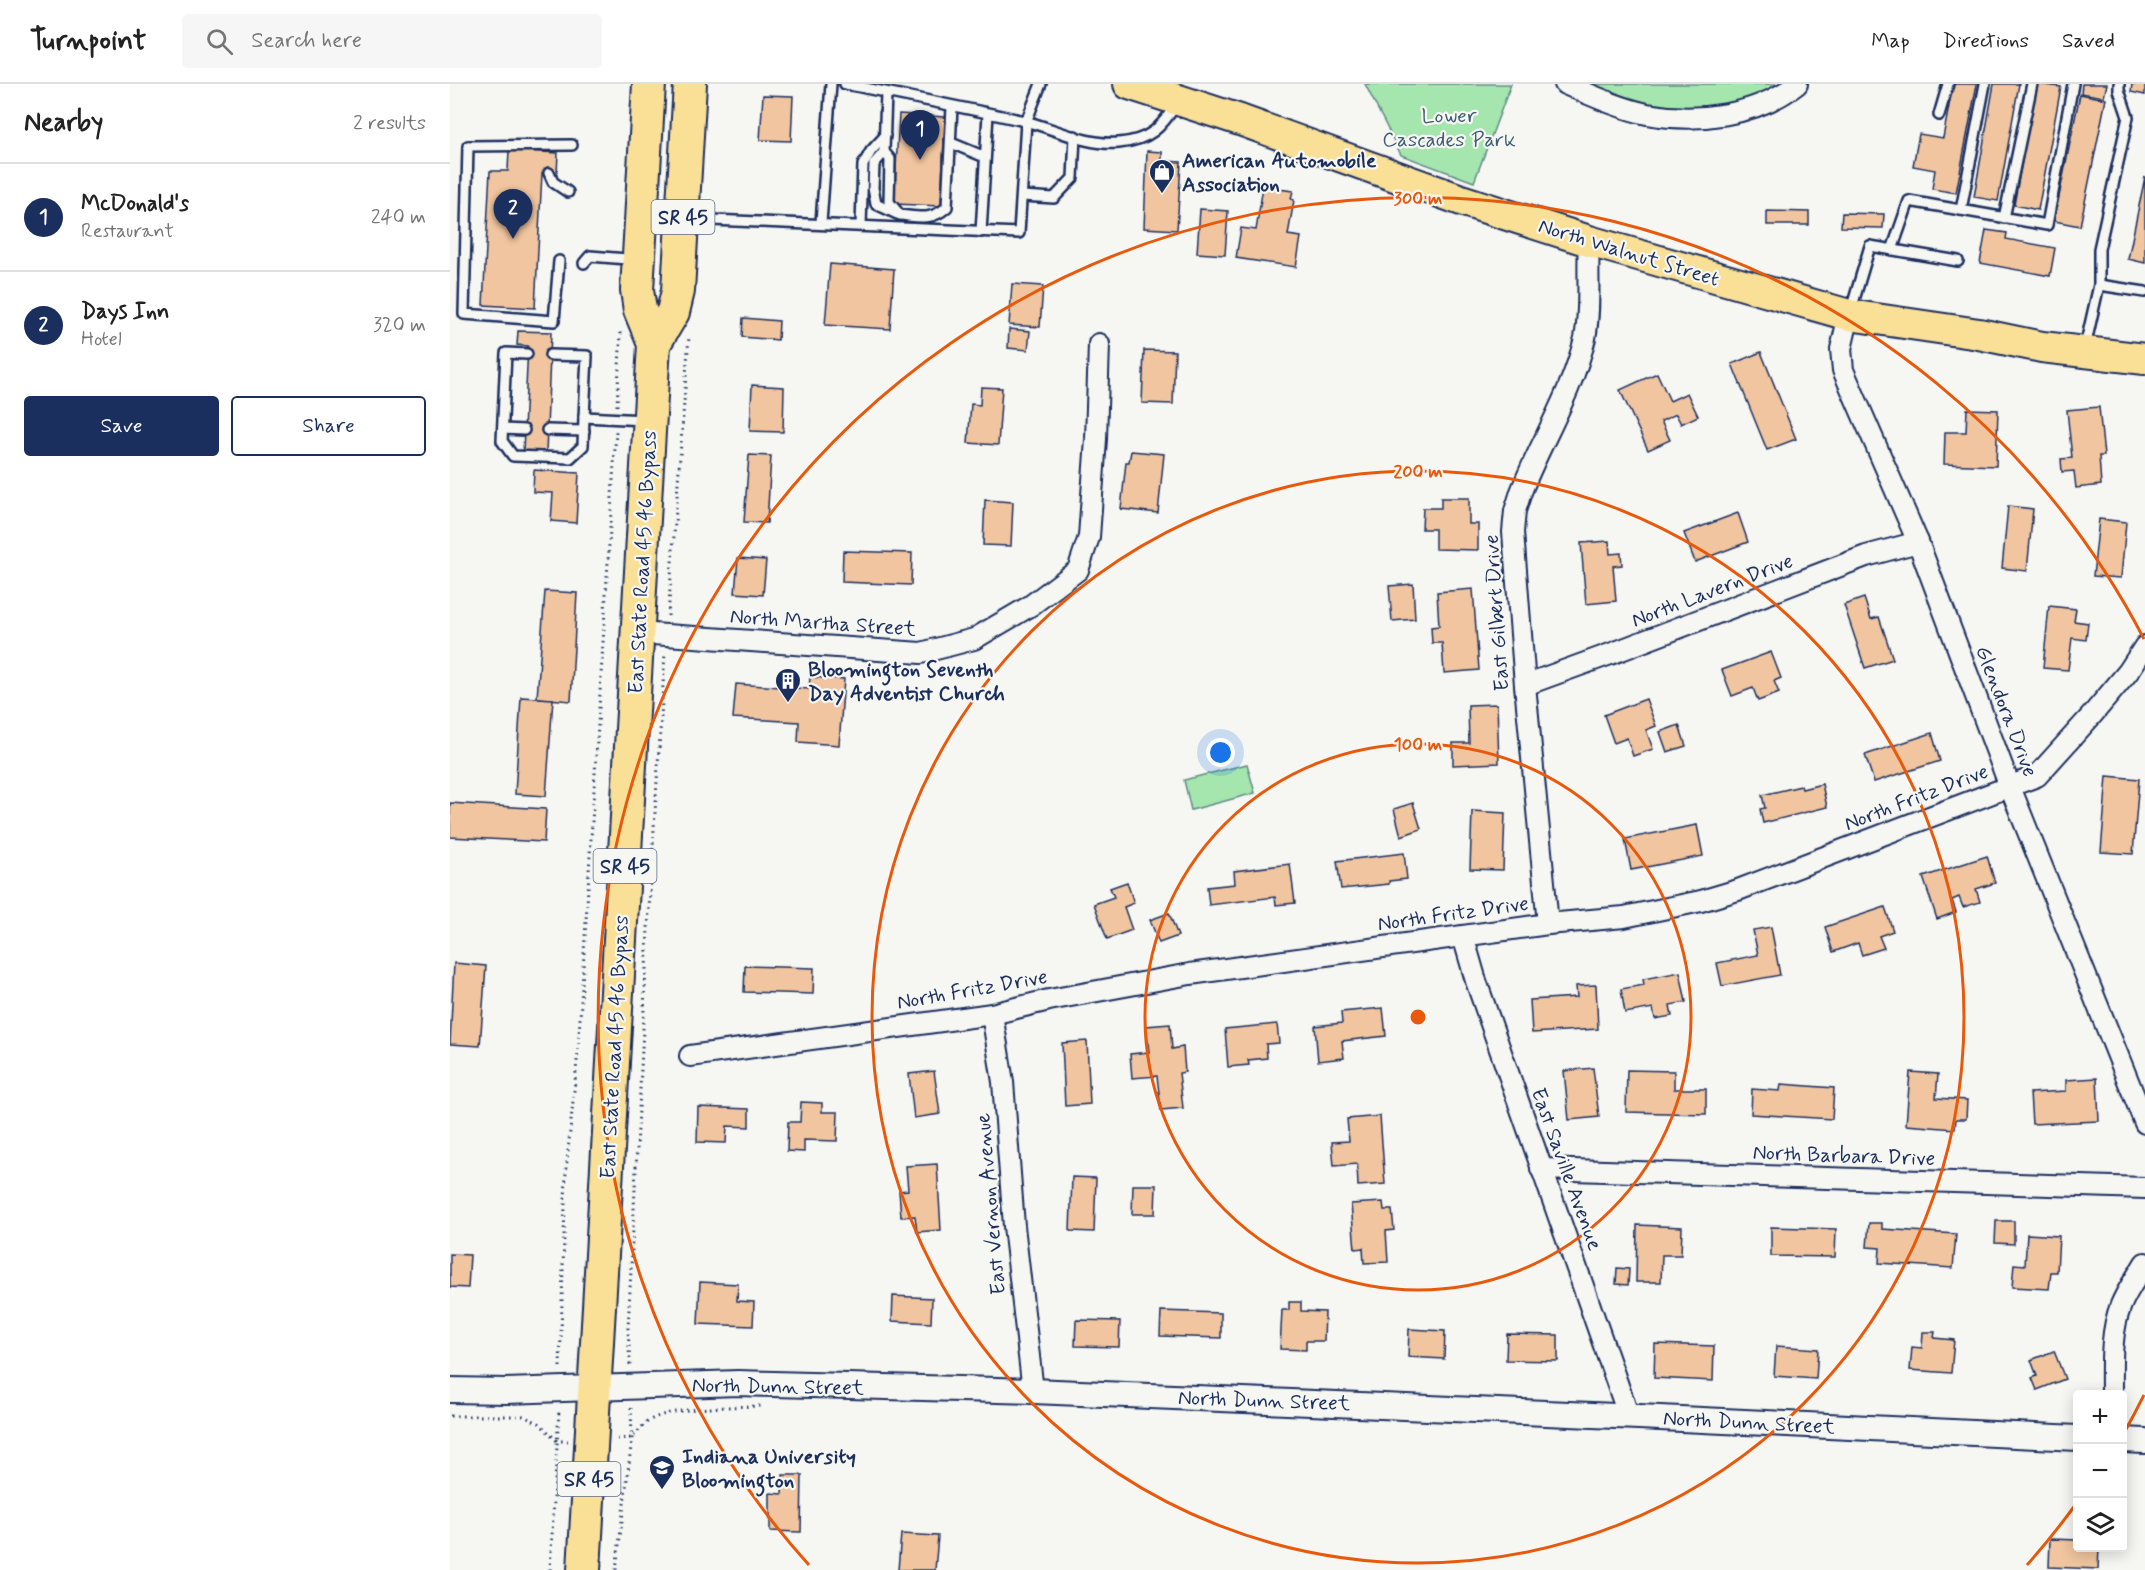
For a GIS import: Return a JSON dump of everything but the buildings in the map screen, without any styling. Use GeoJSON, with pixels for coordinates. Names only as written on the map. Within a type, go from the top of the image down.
{"type":"FeatureCollection","features":[{"type":"Feature","properties":{"kind":"highway","name":"East State Road 45 46 Bypass"},"geometry":{"type":"LineString","coordinates":[[584,1570],[594,1387],[652,634],[650,421],[654,344],[639,305],[649,84]]}},
{"type":"Feature","properties":{"kind":"highway","name":"East State Road 45 46 Bypass"},"geometry":{"type":"LineString","coordinates":[[654,344],[673,312],[677,297],[690,84]]}},
{"type":"Feature","properties":{"kind":"main road","name":"North Walnut Street"},"geometry":{"type":"LineString","coordinates":[[1129,84],[1239,120],[1464,201],[1589,241],[1849,315],[2084,352],[2145,359]]}},
{"type":"Feature","properties":{"kind":"street"},"geometry":{"type":"LineString","coordinates":[[1565,84],[1625,108],[1647,114],[1693,117],[1731,113],[1749,108],[1770,101],[1797,84]]}},
{"type":"Feature","properties":{"kind":"street","name":"East Gilbert Drive"},"geometry":{"type":"LineString","coordinates":[[1548,924],[1514,556],[1515,511],[1530,469],[1573,380],[1581,353],[1587,318],[1589,241]]}},
{"type":"Feature","properties":{"kind":"street","name":"Glendora Drive"},"geometry":{"type":"LineString","coordinates":[[1849,315],[1841,349],[1843,370],[1918,542],[2010,787],[2145,1123]]}},
{"type":"Feature","properties":{"kind":"street","name":"North Martha Street"},"geometry":{"type":"LineString","coordinates":[[652,634],[921,653],[974,639],[1030,606],[1078,570],[1089,537],[1096,439],[1098,344]]}},
{"type":"Feature","properties":{"kind":"street","name":"North Lavern Drive"},"geometry":{"type":"LineString","coordinates":[[1525,685],[1866,556],[1918,542]]}},
{"type":"Feature","properties":{"kind":"street","name":"North Fritz Drive"},"geometry":{"type":"LineString","coordinates":[[690,1056],[992,1014],[1049,1000],[1190,974],[1548,924],[1624,917],[1701,902],[2037,776],[2128,672],[2145,646]]}},
{"type":"Feature","properties":{"kind":"street","name":"East Saville Avenue"},"geometry":{"type":"LineString","coordinates":[[1462,936],[1541,1169],[1629,1416]]}},
{"type":"Feature","properties":{"kind":"street","name":"East Vernon Avenue"},"geometry":{"type":"LineString","coordinates":[[992,1014],[1003,1082],[1014,1226],[1033,1390]]}},
{"type":"Feature","properties":{"kind":"street","name":"North Barbara Drive"},"geometry":{"type":"LineString","coordinates":[[1541,1169],[2145,1188]]}},
{"type":"Feature","properties":{"kind":"street"},"geometry":{"type":"LineString","coordinates":[[2112,1390],[2112,1360],[2117,1317],[2130,1288],[2145,1263]]}},
{"type":"Feature","properties":{"kind":"street","name":"North Dunn Street"},"geometry":{"type":"LineString","coordinates":[[450,1390],[506,1391],[738,1383],[1033,1390],[2073,1438]]}},
{"type":"Feature","properties":{"kind":"street"},"geometry":{"type":"LineString","coordinates":[[2127,1440],[2145,1441]]}},
{"type":"Feature","properties":{"kind":"lane"},"geometry":{"type":"LineString","coordinates":[[821,223],[831,84]]}},
{"type":"Feature","properties":{"kind":"lane"},"geometry":{"type":"LineString","coordinates":[[845,84],[1026,122],[1098,143],[1118,143],[1145,137],[1163,124],[1178,101]]}},
{"type":"Feature","properties":{"kind":"lane"},"geometry":{"type":"LineString","coordinates":[[682,219],[1019,233],[1026,122],[1041,84]]}},
{"type":"Feature","properties":{"kind":"lane"},"geometry":{"type":"LineString","coordinates":[[1939,115],[1948,84]]}},
{"type":"Feature","properties":{"kind":"lane"},"geometry":{"type":"LineString","coordinates":[[1961,210],[1985,84]]}},
{"type":"Feature","properties":{"kind":"lane"},"geometry":{"type":"LineString","coordinates":[[2004,218],[2032,84]]}},
{"type":"Feature","properties":{"kind":"lane"},"geometry":{"type":"LineString","coordinates":[[1892,250],[1910,201],[2047,225],[2073,84]]}},
{"type":"Feature","properties":{"kind":"lane"},"geometry":{"type":"LineString","coordinates":[[2084,352],[2099,285],[2099,249],[2128,117],[2119,84]]}},
{"type":"Feature","properties":{"kind":"lane"},"geometry":{"type":"LineString","coordinates":[[886,93],[884,152],[874,164],[873,188],[876,204],[900,215],[926,218],[937,215],[947,207],[952,107]]}},
{"type":"Feature","properties":{"kind":"lane"},"geometry":{"type":"LineString","coordinates":[[981,232],[988,114]]}},
{"type":"Feature","properties":{"kind":"lane"},"geometry":{"type":"LineString","coordinates":[[861,225],[863,165],[871,151],[885,136]]}},
{"type":"Feature","properties":{"kind":"lane"},"geometry":{"type":"LineString","coordinates":[[1022,196],[1054,198],[1073,178],[1075,136]]}},
{"type":"Feature","properties":{"kind":"lane"},"geometry":{"type":"LineString","coordinates":[[951,143],[985,157]]}},
{"type":"Feature","properties":{"kind":"lane"},"geometry":{"type":"LineString","coordinates":[[559,261],[554,321],[464,314],[468,146],[550,148],[572,145]]}},
{"type":"Feature","properties":{"kind":"lane"},"geometry":{"type":"LineString","coordinates":[[884,152],[890,159],[889,202],[900,215]]}},
{"type":"Feature","properties":{"kind":"lane"},"geometry":{"type":"LineString","coordinates":[[549,173],[553,182],[568,192]]}},
{"type":"Feature","properties":{"kind":"lane"},"geometry":{"type":"LineString","coordinates":[[1849,315],[1870,246],[1958,261]]}},
{"type":"Feature","properties":{"kind":"lane"},"geometry":{"type":"LineString","coordinates":[[584,262],[590,256],[617,257],[627,259],[639,267]]}},
{"type":"Feature","properties":{"kind":"lane"},"geometry":{"type":"LineString","coordinates":[[2099,285],[2145,292]]}},
{"type":"Feature","properties":{"kind":"lane"},"geometry":{"type":"LineString","coordinates":[[527,354],[506,353],[502,441],[513,456],[570,458],[583,446],[587,356],[550,355]]}},
{"type":"Feature","properties":{"kind":"lane"},"geometry":{"type":"LineString","coordinates":[[584,417],[650,421]]}},
{"type":"Feature","properties":{"kind":"lane"},"geometry":{"type":"LineString","coordinates":[[503,429],[524,430]]}},
{"type":"Feature","properties":{"kind":"lane"},"geometry":{"type":"LineString","coordinates":[[547,430],[584,431]]}},
{"type":"Feature","properties":{"kind":"path"},"geometry":{"type":"LineString","coordinates":[[562,1334],[566,1170],[578,1051],[613,507],[621,328]]}},
{"type":"Feature","properties":{"kind":"path"},"geometry":{"type":"LineString","coordinates":[[628,1329],[649,909],[652,634],[690,332]]}},
{"type":"Feature","properties":{"kind":"path"},"geometry":{"type":"LineString","coordinates":[[616,1570],[632,1438],[647,1422],[665,1414],[711,1408],[767,1406]]}},
{"type":"Feature","properties":{"kind":"path"},"geometry":{"type":"LineString","coordinates":[[450,1416],[524,1416],[539,1423],[557,1441],[550,1570]]}},
{"type":"Feature","properties":{"kind":"green space","name":"Lower Cascades Park"},"geometry":{"type":"Polygon","coordinates":[[[1365,84],[1511,84],[1474,182],[1401,155],[1365,84]]]}},
{"type":"Feature","properties":{"kind":"green space"},"geometry":{"type":"Polygon","coordinates":[[[1577,84],[1785,84],[1748,102],[1702,110],[1682,110],[1641,103],[1577,84]]]}},
{"type":"Feature","properties":{"kind":"green space"},"geometry":{"type":"Polygon","coordinates":[[[1247,764],[1255,793],[1191,810],[1184,780],[1247,764]]]}},
{"type":"Feature","properties":{"kind":"place","name":"McDonald's"},"geometry":{"type":"Point","coordinates":[920,160]}},
{"type":"Feature","properties":{"kind":"place","name":"American Automobile Association"},"geometry":{"type":"Point","coordinates":[1162,195]}},
{"type":"Feature","properties":{"kind":"place","name":"Days Inn"},"geometry":{"type":"Point","coordinates":[513,239]}},
{"type":"Feature","properties":{"kind":"place","name":"Bloomington Seventh Day Adventist Church"},"geometry":{"type":"Point","coordinates":[788,704]}},
{"type":"Feature","properties":{"kind":"place","name":"Indiana University Bloomington"},"geometry":{"type":"Point","coordinates":[662,1491]}}]}
